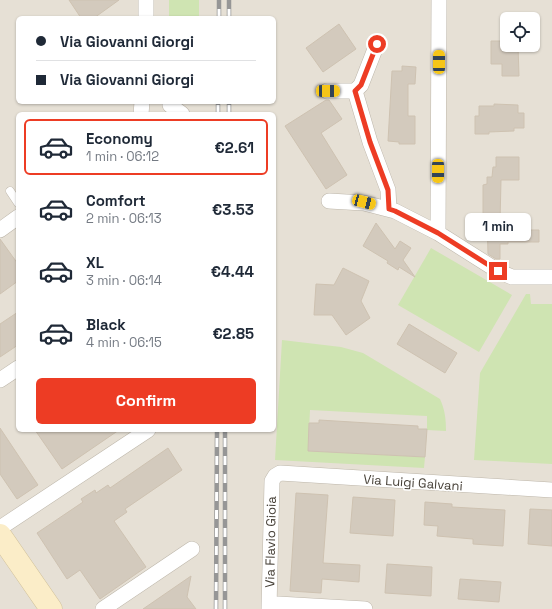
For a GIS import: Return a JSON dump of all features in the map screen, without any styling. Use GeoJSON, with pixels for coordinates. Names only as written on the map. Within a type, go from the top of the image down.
{"type":"FeatureCollection","features":[{"type":"Feature","properties":{"kind":"main road"},"geometry":{"type":"LineString","coordinates":[[0,535],[51,609]]}},
{"type":"Feature","properties":{"kind":"street"},"geometry":{"type":"LineString","coordinates":[[146,0],[146,16]]}},
{"type":"Feature","properties":{"kind":"street"},"geometry":{"type":"LineString","coordinates":[[438,233],[439,0]]}},
{"type":"Feature","properties":{"kind":"street"},"geometry":{"type":"LineString","coordinates":[[328,91],[355,91],[361,85],[377,44]]}},
{"type":"Feature","properties":{"kind":"street"},"geometry":{"type":"LineString","coordinates":[[355,91],[370,142],[388,190],[389,209]]}},
{"type":"Feature","properties":{"kind":"street"},"geometry":{"type":"LineString","coordinates":[[329,201],[364,202],[395,211],[438,233],[498,271],[512,277],[552,277]]}},
{"type":"Feature","properties":{"kind":"street"},"geometry":{"type":"LineString","coordinates":[[0,230],[16,218]]}},
{"type":"Feature","properties":{"kind":"street"},"geometry":{"type":"LineString","coordinates":[[0,380],[16,369]]}},
{"type":"Feature","properties":{"kind":"street"},"geometry":{"type":"LineString","coordinates":[[0,528],[145,432]]}},
{"type":"Feature","properties":{"kind":"street","name":"Via Luigi Galvani"},"geometry":{"type":"LineString","coordinates":[[275,476],[280,473],[552,490]]}},
{"type":"Feature","properties":{"kind":"street","name":"Via Flavio Gioia"},"geometry":{"type":"LineString","coordinates":[[269,607],[272,481],[275,476]]}},
{"type":"Feature","properties":{"kind":"street"},"geometry":{"type":"LineString","coordinates":[[103,609],[192,549]]}},
{"type":"Feature","properties":{"kind":"street"},"geometry":{"type":"LineString","coordinates":[[269,607],[278,604],[365,609]]}},
{"type":"Feature","properties":{"kind":"lane"},"geometry":{"type":"LineString","coordinates":[[10,191],[16,200]]}},
{"type":"Feature","properties":{"kind":"shaded area"},"geometry":{"type":"Polygon","coordinates":[[[0,0],[552,0],[552,609],[0,609],[0,0]]]}},
{"type":"Feature","properties":{"kind":"green space"},"geometry":{"type":"Polygon","coordinates":[[[169,0],[199,0],[199,16],[169,16],[169,0]]]}},
{"type":"Feature","properties":{"kind":"green space"},"geometry":{"type":"Polygon","coordinates":[[[431,248],[512,295],[479,352],[398,305],[431,248]]]}},
{"type":"Feature","properties":{"kind":"green space"},"geometry":{"type":"Polygon","coordinates":[[[526,294],[530,294],[531,304],[552,304],[552,464],[474,460],[480,373],[526,294]]]}},
{"type":"Feature","properties":{"kind":"green space"},"geometry":{"type":"Polygon","coordinates":[[[282,340],[341,347],[363,353],[440,399],[444,411],[446,431],[427,430],[427,416],[310,410],[308,451],[425,457],[424,468],[275,460],[282,340]]]}},
{"type":"Feature","properties":{"kind":"building"},"geometry":{"type":"Polygon","coordinates":[[[69,0],[119,0],[97,16],[80,16],[69,0]]]}},
{"type":"Feature","properties":{"kind":"building"},"geometry":{"type":"Polygon","coordinates":[[[339,24],[356,49],[323,72],[306,48],[339,24]]]}},
{"type":"Feature","properties":{"kind":"building"},"geometry":{"type":"Polygon","coordinates":[[[491,41],[500,41],[500,52],[518,52],[519,76],[502,76],[502,64],[491,64],[491,41]]]}},
{"type":"Feature","properties":{"kind":"building"},"geometry":{"type":"Polygon","coordinates":[[[402,66],[416,67],[415,84],[408,84],[408,116],[415,116],[415,144],[399,144],[399,142],[388,141],[392,71],[402,71],[402,66]]]}},
{"type":"Feature","properties":{"kind":"building"},"geometry":{"type":"Polygon","coordinates":[[[326,100],[329,100],[342,119],[321,133],[347,175],[326,189],[285,126],[326,100]]]}},
{"type":"Feature","properties":{"kind":"building"},"geometry":{"type":"Polygon","coordinates":[[[494,104],[518,105],[518,113],[524,113],[524,128],[514,128],[514,131],[475,134],[475,116],[479,116],[479,106],[494,106],[494,104]]]}},
{"type":"Feature","properties":{"kind":"building"},"geometry":{"type":"Polygon","coordinates":[[[496,157],[519,157],[519,180],[501,180],[500,222],[512,222],[512,230],[539,230],[539,242],[508,242],[508,244],[500,244],[500,259],[496,259],[488,254],[487,216],[483,216],[483,185],[487,184],[487,177],[492,177],[493,167],[496,167],[496,157]]]}},
{"type":"Feature","properties":{"kind":"building"},"geometry":{"type":"Polygon","coordinates":[[[376,223],[395,249],[400,241],[411,248],[403,260],[415,277],[399,267],[398,270],[387,263],[388,261],[363,246],[376,223]]]}},
{"type":"Feature","properties":{"kind":"building"},"geometry":{"type":"Polygon","coordinates":[[[0,239],[16,261],[16,282],[0,294],[0,239]]]}},
{"type":"Feature","properties":{"kind":"building"},"geometry":{"type":"Polygon","coordinates":[[[343,268],[369,281],[361,301],[370,318],[346,335],[332,315],[314,315],[316,284],[334,285],[343,268]]]}},
{"type":"Feature","properties":{"kind":"building"},"geometry":{"type":"Polygon","coordinates":[[[16,313],[16,346],[0,357],[0,324],[16,313]]]}},
{"type":"Feature","properties":{"kind":"building"},"geometry":{"type":"Polygon","coordinates":[[[409,324],[457,353],[445,373],[397,344],[409,324]]]}},
{"type":"Feature","properties":{"kind":"building"},"geometry":{"type":"Polygon","coordinates":[[[319,420],[418,426],[418,429],[427,429],[425,457],[308,451],[309,423],[319,423],[319,420]]]}},
{"type":"Feature","properties":{"kind":"building"},"geometry":{"type":"Polygon","coordinates":[[[0,428],[38,485],[17,499],[0,474],[0,428]]]}},
{"type":"Feature","properties":{"kind":"building"},"geometry":{"type":"Polygon","coordinates":[[[36,432],[116,432],[62,469],[36,432]]]}},
{"type":"Feature","properties":{"kind":"building"},"geometry":{"type":"Polygon","coordinates":[[[168,448],[182,470],[125,509],[127,512],[114,521],[146,567],[100,599],[80,570],[67,579],[37,533],[83,502],[81,499],[95,490],[96,493],[108,485],[110,488],[168,448]]]}},
{"type":"Feature","properties":{"kind":"building"},"geometry":{"type":"Polygon","coordinates":[[[296,493],[328,495],[323,563],[360,565],[359,582],[322,579],[321,593],[290,591],[296,493]]]}},
{"type":"Feature","properties":{"kind":"building"},"geometry":{"type":"Polygon","coordinates":[[[353,497],[395,500],[393,536],[350,533],[353,497]]]}},
{"type":"Feature","properties":{"kind":"building"},"geometry":{"type":"Polygon","coordinates":[[[425,502],[452,504],[452,507],[505,510],[503,546],[473,544],[473,539],[437,536],[438,526],[424,525],[425,502]]]}},
{"type":"Feature","properties":{"kind":"building"},"geometry":{"type":"Polygon","coordinates":[[[530,509],[552,510],[552,546],[528,544],[530,509]]]}},
{"type":"Feature","properties":{"kind":"building"},"geometry":{"type":"Polygon","coordinates":[[[387,564],[432,567],[431,596],[385,593],[387,564]]]}},
{"type":"Feature","properties":{"kind":"building"},"geometry":{"type":"Polygon","coordinates":[[[191,576],[187,597],[196,609],[143,609],[191,576]]]}},
{"type":"Feature","properties":{"kind":"building"},"geometry":{"type":"Polygon","coordinates":[[[460,579],[501,582],[499,602],[458,599],[460,579]]]}},
{"type":"Feature","properties":{"kind":"railway"},"geometry":{"type":"LineString","coordinates":[[219,0],[219,16]]}},
{"type":"Feature","properties":{"kind":"railway"},"geometry":{"type":"LineString","coordinates":[[229,0],[229,16]]}},
{"type":"Feature","properties":{"kind":"railway"},"geometry":{"type":"LineString","coordinates":[[218,104],[218,112]]}},
{"type":"Feature","properties":{"kind":"railway"},"geometry":{"type":"LineString","coordinates":[[229,104],[229,112]]}},
{"type":"Feature","properties":{"kind":"railway"},"geometry":{"type":"LineString","coordinates":[[216,609],[217,432]]}},
{"type":"Feature","properties":{"kind":"railway"},"geometry":{"type":"LineString","coordinates":[[225,432],[225,609]]}},
{"type":"Feature","properties":{"kind":"route"},"geometry":{"type":"LineString","coordinates":[[377,44],[361,85],[355,91],[370,142],[388,190],[389,209],[438,233],[498,271]]}}]}
